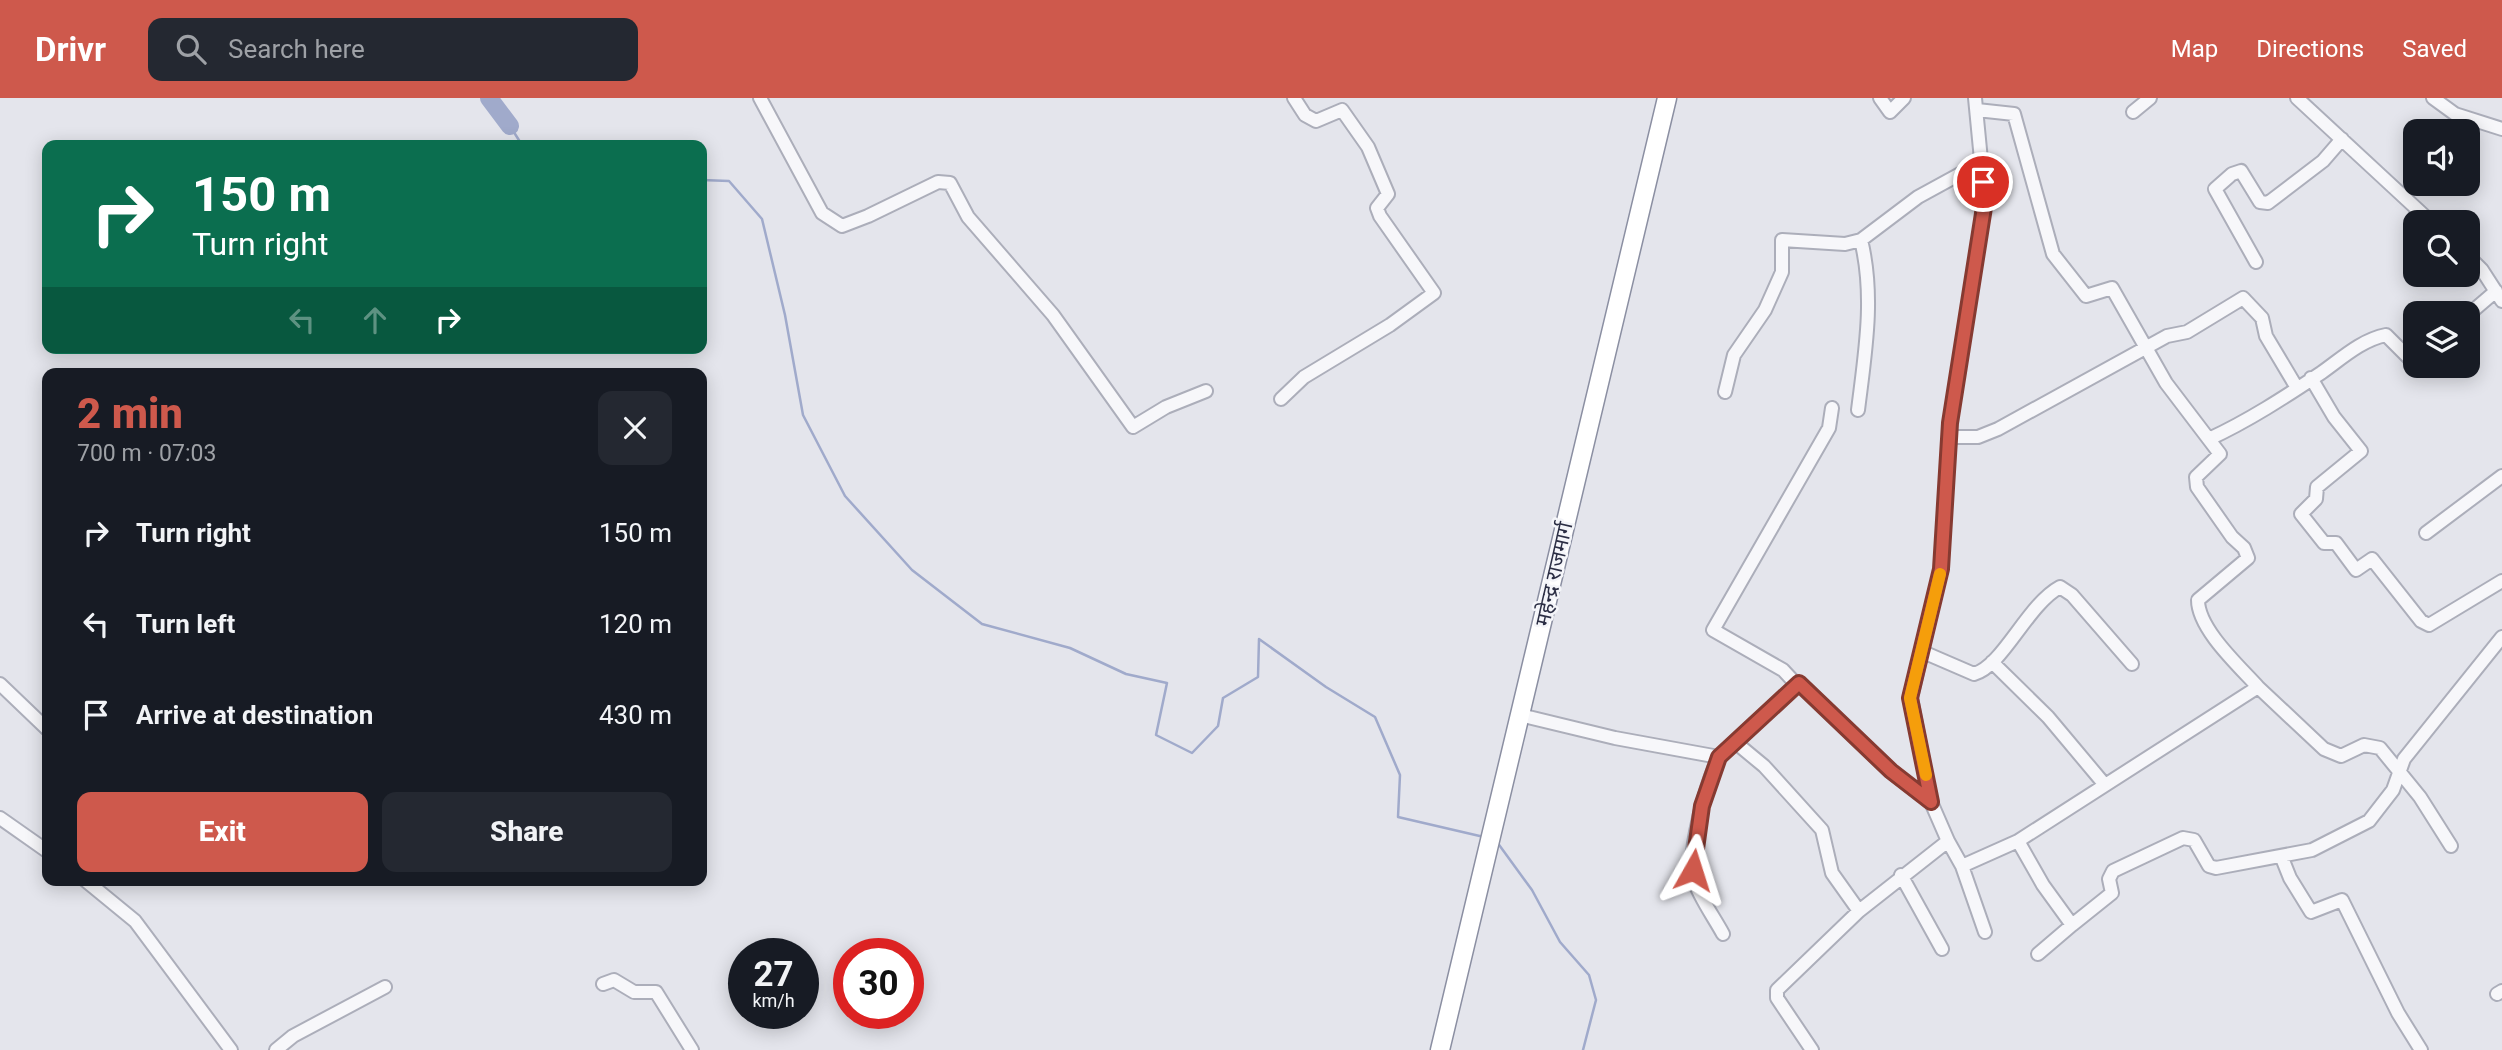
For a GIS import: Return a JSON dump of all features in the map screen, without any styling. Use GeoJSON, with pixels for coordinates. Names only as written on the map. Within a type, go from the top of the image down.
{"type":"FeatureCollection","features":[{"type":"Feature","properties":{"kind":"highway","name":"महेन्द्र राजमार्ग"},"geometry":{"type":"LineString","coordinates":[[1440,1050],[1667,98]]}},
{"type":"Feature","properties":{"kind":"street"},"geometry":{"type":"LineString","coordinates":[[760,98],[822,213],[842,226],[938,182],[950,183],[968,217],[1053,315],[1133,427],[1166,407],[1206,391]]}},
{"type":"Feature","properties":{"kind":"street"},"geometry":{"type":"LineString","coordinates":[[1281,399],[1304,377],[1390,326],[1434,293],[1380,216],[1377,208],[1388,194],[1362,138],[1342,110],[1316,121],[1305,115],[1294,98]]}},
{"type":"Feature","properties":{"kind":"street"},"geometry":{"type":"LineString","coordinates":[[1880,98],[1890,113],[1904,98]]}},
{"type":"Feature","properties":{"kind":"street"},"geometry":{"type":"LineString","coordinates":[[2133,112],[2150,98]]}},
{"type":"Feature","properties":{"kind":"street"},"geometry":{"type":"LineString","coordinates":[[2297,98],[2418,210]]}},
{"type":"Feature","properties":{"kind":"street"},"geometry":{"type":"LineString","coordinates":[[2433,98],[2455,114],[2502,129]]}},
{"type":"Feature","properties":{"kind":"street"},"geometry":{"type":"LineString","coordinates":[[1985,932],[1962,866],[1931,802],[1910,698],[1941,569],[1950,437],[1985,201],[1976,104],[2014,114],[2053,254],[2086,296],[2112,288],[2166,383],[2220,454],[2196,477],[2197,487],[2232,537],[2244,548],[2248,558],[2198,600],[2198,612],[2227,654],[2324,749],[2341,756],[2364,745],[2380,748],[2399,775],[2420,797],[2451,846]]}},
{"type":"Feature","properties":{"kind":"street"},"geometry":{"type":"LineString","coordinates":[[2256,262],[2215,189],[2232,174],[2241,171],[2260,202],[2267,202],[2323,161],[2342,139]]}},
{"type":"Feature","properties":{"kind":"street"},"geometry":{"type":"LineString","coordinates":[[1725,392],[1734,355],[1766,310],[1782,272],[1782,240],[1845,244],[1861,240],[1918,197],[1982,162]]}},
{"type":"Feature","properties":{"kind":"street"},"geometry":{"type":"LineString","coordinates":[[1858,410],[1867,337],[1869,274],[1861,240]]}},
{"type":"Feature","properties":{"kind":"street"},"geometry":{"type":"LineString","coordinates":[[2480,268],[2499,296],[2480,308]]}},
{"type":"Feature","properties":{"kind":"street"},"geometry":{"type":"LineString","coordinates":[[1950,437],[1978,437],[1998,429],[2147,346],[2167,336],[2188,332],[2243,298],[2262,318],[2266,336],[2297,388]]}},
{"type":"Feature","properties":{"kind":"street"},"geometry":{"type":"LineString","coordinates":[[2209,439],[2237,426],[2350,350],[2376,337],[2386,335],[2403,353]]}},
{"type":"Feature","properties":{"kind":"street"},"geometry":{"type":"LineString","coordinates":[[2312,378],[2334,417],[2361,451],[2317,487],[2316,499],[2301,514],[2324,543],[2336,543],[2356,570],[2372,559],[2421,621],[2428,625],[2502,581]]}},
{"type":"Feature","properties":{"kind":"street"},"geometry":{"type":"LineString","coordinates":[[1832,408],[1829,428],[1713,630],[1783,670],[1891,771],[1931,802]]}},
{"type":"Feature","properties":{"kind":"street"},"geometry":{"type":"LineString","coordinates":[[2426,533],[2502,476]]}},
{"type":"Feature","properties":{"kind":"street"},"geometry":{"type":"LineString","coordinates":[[1923,652],[1974,674],[1992,662],[2028,615],[2060,587],[2072,595],[2132,664]]}},
{"type":"Feature","properties":{"kind":"street"},"geometry":{"type":"LineString","coordinates":[[2038,954],[2112,893],[2109,879],[2113,871],[2183,838],[2194,840],[2209,866],[2216,868],[2282,858],[2312,850],[2369,821],[2393,790],[2404,760],[2502,637]]}},
{"type":"Feature","properties":{"kind":"street"},"geometry":{"type":"LineString","coordinates":[[1992,662],[2048,717],[2105,785]]}},
{"type":"Feature","properties":{"kind":"street"},"geometry":{"type":"LineString","coordinates":[[0,684],[42,724]]}},
{"type":"Feature","properties":{"kind":"street"},"geometry":{"type":"LineString","coordinates":[[1723,934],[1693,878],[1702,806],[1719,757],[1797,685]]}},
{"type":"Feature","properties":{"kind":"street"},"geometry":{"type":"LineString","coordinates":[[1962,866],[2018,841],[2258,687]]}},
{"type":"Feature","properties":{"kind":"street"},"geometry":{"type":"LineString","coordinates":[[1520,715],[1615,738],[1719,757]]}},
{"type":"Feature","properties":{"kind":"street"},"geometry":{"type":"LineString","coordinates":[[1735,742],[1764,766],[1822,830],[1832,873],[1859,911]]}},
{"type":"Feature","properties":{"kind":"street"},"geometry":{"type":"LineString","coordinates":[[0,818],[42,847]]}},
{"type":"Feature","properties":{"kind":"street"},"geometry":{"type":"LineString","coordinates":[[1812,1050],[1775,994],[1859,911],[1901,875],[1948,841]]}},
{"type":"Feature","properties":{"kind":"street"},"geometry":{"type":"LineString","coordinates":[[2018,841],[2072,925]]}},
{"type":"Feature","properties":{"kind":"street"},"geometry":{"type":"LineString","coordinates":[[2282,858],[2290,878],[2311,912],[2342,900],[2398,1013],[2421,1050]]}},
{"type":"Feature","properties":{"kind":"street"},"geometry":{"type":"LineString","coordinates":[[1901,875],[1942,949]]}},
{"type":"Feature","properties":{"kind":"street"},"geometry":{"type":"LineString","coordinates":[[92,886],[135,921],[231,1050]]}},
{"type":"Feature","properties":{"kind":"street"},"geometry":{"type":"LineString","coordinates":[[603,984],[614,980],[634,992],[656,992],[692,1050]]}},
{"type":"Feature","properties":{"kind":"street"},"geometry":{"type":"LineString","coordinates":[[276,1050],[293,1036],[385,987]]}},
{"type":"Feature","properties":{"kind":"waterway"},"geometry":{"type":"LineString","coordinates":[[489,98],[510,126]]}},
{"type":"Feature","properties":{"kind":"waterway"},"geometry":{"type":"LineString","coordinates":[[510,126],[519,140]]}},
{"type":"Feature","properties":{"kind":"waterway"},"geometry":{"type":"LineString","coordinates":[[707,180],[729,181],[762,219],[785,315],[803,415],[845,496],[912,570],[982,624],[1070,648],[1126,674],[1167,683],[1156,735],[1192,753],[1218,726],[1223,698],[1258,677],[1259,639],[1326,687],[1375,717],[1400,775],[1398,817],[1484,837]]}},
{"type":"Feature","properties":{"kind":"waterway"},"geometry":{"type":"LineString","coordinates":[[1497,842],[1532,890],[1560,942],[1589,975],[1596,1000],[1583,1050]]}},
{"type":"Feature","properties":{"kind":"slow traffic"},"geometry":{"type":"LineString","coordinates":[[1926,775],[1910,698],[1940,574]]}},
{"type":"Feature","properties":{"kind":"route"},"geometry":{"type":"LineString","coordinates":[[1693,870],[1702,806],[1710,775],[1719,757],[1799,683],[1891,771],[1931,802],[1910,698],[1941,569],[1950,423],[1985,201],[1983,182]]}}]}
